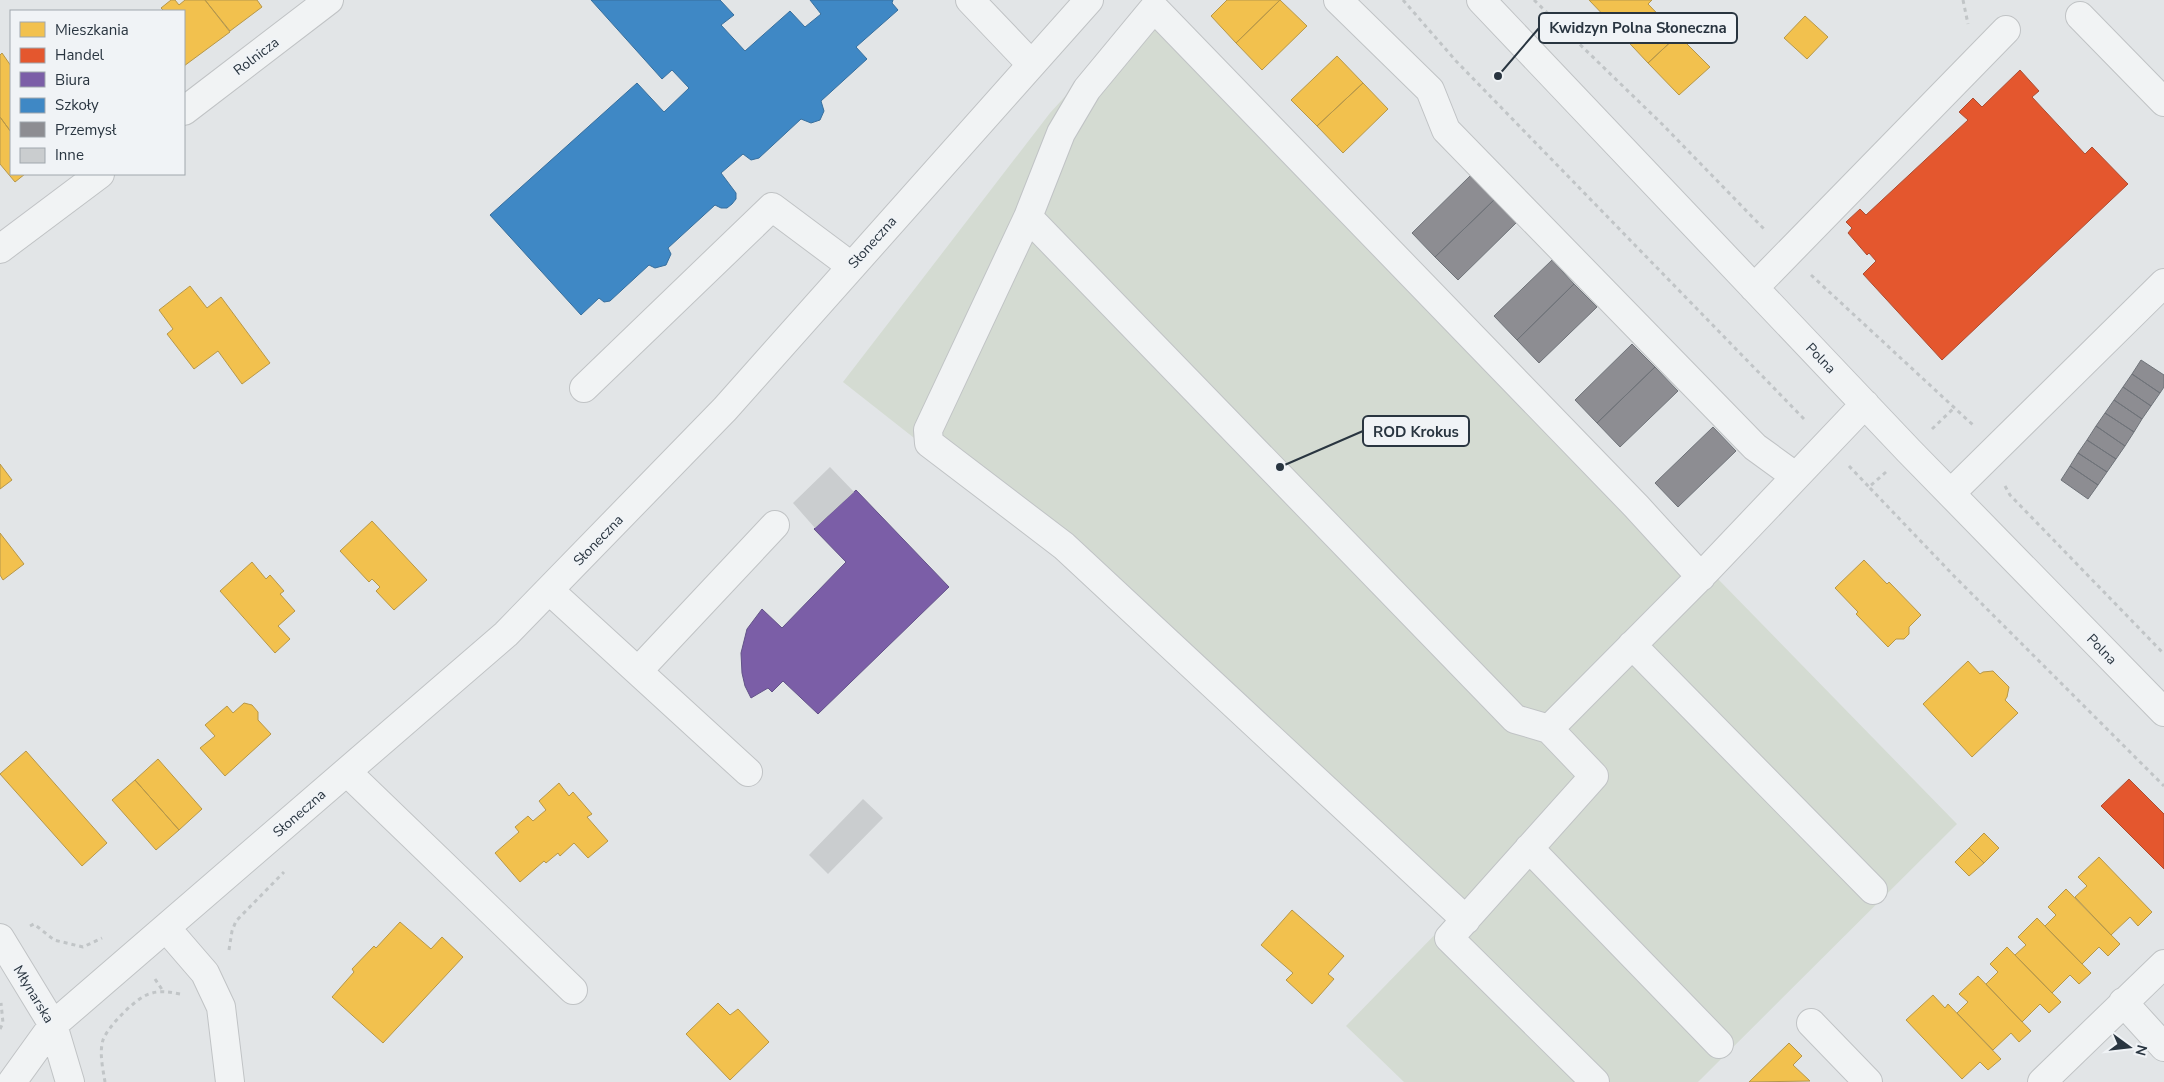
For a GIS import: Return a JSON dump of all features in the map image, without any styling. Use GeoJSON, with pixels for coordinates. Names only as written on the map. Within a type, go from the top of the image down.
{"type":"FeatureCollection","features":[{"type":"Feature","properties":{"kind":"street","name":"Rolnicza"},"geometry":{"type":"LineString","coordinates":[[185,110],[329,0]]}},
{"type":"Feature","properties":{"kind":"street"},"geometry":{"type":"LineString","coordinates":[[970,0],[1030,64]]}},
{"type":"Feature","properties":{"kind":"street","name":"Słoneczna"},"geometry":{"type":"LineString","coordinates":[[12,1082],[53,1025],[167,929],[506,634],[725,409],[1030,64],[1089,0]]}},
{"type":"Feature","properties":{"kind":"street"},"geometry":{"type":"LineString","coordinates":[[1338,0],[1430,90],[1446,130],[1451,136],[1755,447],[1795,476]]}},
{"type":"Feature","properties":{"kind":"street","name":"Polna"},"geometry":{"type":"LineString","coordinates":[[1481,0],[1909,450],[2164,712]]}},
{"type":"Feature","properties":{"kind":"street"},"geometry":{"type":"LineString","coordinates":[[1466,920],[1064,546],[930,443],[928,430],[1028,217],[1061,133],[1087,89],[1154,8],[1636,506],[1701,576]]}},
{"type":"Feature","properties":{"kind":"street"},"geometry":{"type":"LineString","coordinates":[[2080,16],[2164,102]]}},
{"type":"Feature","properties":{"kind":"street"},"geometry":{"type":"LineString","coordinates":[[1754,288],[2006,30]]}},
{"type":"Feature","properties":{"kind":"street"},"geometry":{"type":"LineString","coordinates":[[0,249],[99,175]]}},
{"type":"Feature","properties":{"kind":"street"},"geometry":{"type":"LineString","coordinates":[[584,388],[772,207],[851,266]]}},
{"type":"Feature","properties":{"kind":"street"},"geometry":{"type":"LineString","coordinates":[[1028,217],[1515,719],[1549,729],[1594,776],[1449,938],[1595,1082]]}},
{"type":"Feature","properties":{"kind":"street"},"geometry":{"type":"LineString","coordinates":[[1951,492],[2164,283]]}},
{"type":"Feature","properties":{"kind":"street"},"geometry":{"type":"LineString","coordinates":[[1549,729],[1701,576],[1865,404]]}},
{"type":"Feature","properties":{"kind":"street"},"geometry":{"type":"LineString","coordinates":[[638,671],[775,525]]}},
{"type":"Feature","properties":{"kind":"street"},"geometry":{"type":"LineString","coordinates":[[549,590],[748,772]]}},
{"type":"Feature","properties":{"kind":"street"},"geometry":{"type":"LineString","coordinates":[[1632,645],[1873,890]]}},
{"type":"Feature","properties":{"kind":"street"},"geometry":{"type":"LineString","coordinates":[[347,772],[573,990]]}},
{"type":"Feature","properties":{"kind":"street"},"geometry":{"type":"LineString","coordinates":[[1529,848],[1719,1044]]}},
{"type":"Feature","properties":{"kind":"street"},"geometry":{"type":"LineString","coordinates":[[167,929],[206,974],[221,1007],[230,1082]]}},
{"type":"Feature","properties":{"kind":"street","name":"Młynarska"},"geometry":{"type":"LineString","coordinates":[[2,940],[53,1025],[70,1082]]}},
{"type":"Feature","properties":{"kind":"street"},"geometry":{"type":"LineString","coordinates":[[2042,1082],[2164,964]]}},
{"type":"Feature","properties":{"kind":"street"},"geometry":{"type":"LineString","coordinates":[[2123,1002],[2164,1047]]}},
{"type":"Feature","properties":{"kind":"street"},"geometry":{"type":"LineString","coordinates":[[1811,1023],[1868,1082]]}},
{"type":"Feature","properties":{"kind":"path"},"geometry":{"type":"LineString","coordinates":[[1404,0],[1456,61],[1828,442],[1982,604],[2164,786]]}},
{"type":"Feature","properties":{"kind":"path"},"geometry":{"type":"LineString","coordinates":[[1534,0],[1662,124],[1788,253],[1977,429],[2010,495],[2164,654]]}},
{"type":"Feature","properties":{"kind":"path"},"geometry":{"type":"LineString","coordinates":[[1869,487],[1954,408]]}},
{"type":"Feature","properties":{"kind":"path"},"geometry":{"type":"LineString","coordinates":[[2,940],[34,924],[54,940],[83,947],[106,934]]}},
{"type":"Feature","properties":{"kind":"path"},"geometry":{"type":"LineString","coordinates":[[137,954],[163,991]]}},
{"type":"Feature","properties":{"kind":"path"},"geometry":{"type":"LineString","coordinates":[[0,995],[3,1023],[0,1029]]}},
{"type":"Feature","properties":{"kind":"shaded area"},"geometry":{"type":"Polygon","coordinates":[[[1153,0],[1957,824],[1698,1082],[1404,1082],[1346,1026],[1451,918],[1320,804],[1059,552],[843,382],[1050,113],[1153,0]]]}},
{"type":"Feature","properties":{"kind":"building: Mieszkania"},"geometry":{"type":"Polygon","coordinates":[[[171,0],[175,0],[179,5],[185,0],[205,0],[230,32],[185,65],[185,10],[163,10],[161,8],[171,0]]]}},
{"type":"Feature","properties":{"kind":"building: Mieszkania"},"geometry":{"type":"Polygon","coordinates":[[[205,0],[257,0],[262,7],[230,31],[205,0]]]}},
{"type":"Feature","properties":{"kind":"building: Mieszkania"},"geometry":{"type":"Polygon","coordinates":[[[1227,0],[1280,0],[1236,43],[1211,16],[1227,0]]]}},
{"type":"Feature","properties":{"kind":"building: Mieszkania"},"geometry":{"type":"Polygon","coordinates":[[[1280,0],[1307,26],[1262,70],[1236,43],[1280,0]]]}},
{"type":"Feature","properties":{"kind":"building: Mieszkania"},"geometry":{"type":"Polygon","coordinates":[[[1589,0],[1652,0],[1648,4],[1678,35],[1648,63],[1618,31],[1621,28],[1615,21],[1612,24],[1589,0]]]}},
{"type":"Feature","properties":{"kind":"building: Mieszkania"},"geometry":{"type":"Polygon","coordinates":[[[1805,16],[1828,37],[1807,59],[1784,38],[1805,16]]]}},
{"type":"Feature","properties":{"kind":"building: Mieszkania"},"geometry":{"type":"Polygon","coordinates":[[[1678,35],[1710,67],[1679,95],[1648,63],[1678,35]]]}},
{"type":"Feature","properties":{"kind":"building: Mieszkania"},"geometry":{"type":"Polygon","coordinates":[[[2,53],[10,65],[10,131],[0,117],[0,55],[2,53]]]}},
{"type":"Feature","properties":{"kind":"building: Mieszkania"},"geometry":{"type":"Polygon","coordinates":[[[1337,56],[1363,83],[1317,126],[1291,100],[1337,56]]]}},
{"type":"Feature","properties":{"kind":"building: Mieszkania"},"geometry":{"type":"Polygon","coordinates":[[[1363,83],[1388,109],[1343,153],[1317,126],[1363,83]]]}},
{"type":"Feature","properties":{"kind":"building: Mieszkania"},"geometry":{"type":"Polygon","coordinates":[[[0,117],[10,131],[10,175],[24,175],[15,182],[0,164],[0,117]]]}},
{"type":"Feature","properties":{"kind":"building: Mieszkania"},"geometry":{"type":"Polygon","coordinates":[[[190,286],[207,308],[221,297],[270,363],[242,384],[218,351],[194,369],[167,334],[173,329],[159,310],[190,286]]]}},
{"type":"Feature","properties":{"kind":"building: Mieszkania"},"geometry":{"type":"Polygon","coordinates":[[[0,464],[12,480],[0,489],[0,464]]]}},
{"type":"Feature","properties":{"kind":"building: Mieszkania"},"geometry":{"type":"Polygon","coordinates":[[[372,521],[427,580],[394,610],[376,591],[380,587],[372,579],[369,582],[340,551],[372,521]]]}},
{"type":"Feature","properties":{"kind":"building: Mieszkania"},"geometry":{"type":"Polygon","coordinates":[[[0,533],[24,564],[3,580],[0,575],[0,533]]]}},
{"type":"Feature","properties":{"kind":"building: Mieszkania"},"geometry":{"type":"Polygon","coordinates":[[[1864,560],[1887,584],[1889,582],[1921,615],[1909,627],[1909,634],[1904,639],[1896,639],[1888,647],[1856,614],[1858,612],[1835,588],[1864,560]]]}},
{"type":"Feature","properties":{"kind":"building: Mieszkania"},"geometry":{"type":"Polygon","coordinates":[[[252,562],[266,579],[270,575],[284,591],[280,594],[295,611],[278,626],[290,639],[275,653],[220,591],[252,562]]]}},
{"type":"Feature","properties":{"kind":"building: Mieszkania"},"geometry":{"type":"Polygon","coordinates":[[[1968,661],[1980,674],[1993,671],[2009,687],[2005,700],[2018,713],[1972,757],[1923,704],[1968,661]]]}},
{"type":"Feature","properties":{"kind":"building: Mieszkania"},"geometry":{"type":"Polygon","coordinates":[[[244,703],[252,705],[258,712],[258,720],[271,734],[225,776],[200,748],[215,736],[205,725],[227,706],[233,713],[244,703]]]}},
{"type":"Feature","properties":{"kind":"building: Mieszkania"},"geometry":{"type":"Polygon","coordinates":[[[26,751],[107,843],[82,866],[0,774],[26,751]]]}},
{"type":"Feature","properties":{"kind":"building: Mieszkania"},"geometry":{"type":"Polygon","coordinates":[[[158,759],[202,809],[179,830],[135,780],[158,759]]]}},
{"type":"Feature","properties":{"kind":"building: Mieszkania"},"geometry":{"type":"Polygon","coordinates":[[[135,780],[179,830],[156,850],[112,800],[135,780]]]}},
{"type":"Feature","properties":{"kind":"building: Mieszkania"},"geometry":{"type":"Polygon","coordinates":[[[559,783],[569,796],[573,792],[592,814],[587,817],[608,841],[588,858],[574,843],[560,856],[558,853],[546,863],[544,861],[520,882],[495,853],[519,832],[515,827],[528,816],[533,821],[546,810],[539,801],[559,783]]]}},
{"type":"Feature","properties":{"kind":"building: Mieszkania"},"geometry":{"type":"Polygon","coordinates":[[[1984,833],[1999,848],[1984,863],[1969,848],[1984,833]]]}},
{"type":"Feature","properties":{"kind":"building: Mieszkania"},"geometry":{"type":"Polygon","coordinates":[[[1969,848],[1984,863],[1969,876],[1955,862],[1969,848]]]}},
{"type":"Feature","properties":{"kind":"building: Mieszkania"},"geometry":{"type":"Polygon","coordinates":[[[2099,857],[2152,912],[2138,926],[2130,917],[2111,935],[2075,897],[2087,886],[2078,877],[2099,857]]]}},
{"type":"Feature","properties":{"kind":"building: Mieszkania"},"geometry":{"type":"Polygon","coordinates":[[[2066,889],[2120,944],[2108,956],[2099,947],[2082,964],[2045,926],[2056,915],[2048,907],[2066,889]]]}},
{"type":"Feature","properties":{"kind":"building: Mieszkania"},"geometry":{"type":"Polygon","coordinates":[[[1292,910],[1344,956],[1328,974],[1334,979],[1312,1004],[1286,980],[1293,973],[1261,945],[1292,910]]]}},
{"type":"Feature","properties":{"kind":"building: Mieszkania"},"geometry":{"type":"Polygon","coordinates":[[[2037,918],[2091,973],[2079,984],[2070,975],[2052,993],[2015,955],[2026,945],[2018,937],[2037,918]]]}},
{"type":"Feature","properties":{"kind":"building: Mieszkania"},"geometry":{"type":"Polygon","coordinates":[[[400,922],[431,949],[442,937],[463,957],[383,1043],[332,997],[354,972],[352,969],[374,946],[376,948],[400,922]]]}},
{"type":"Feature","properties":{"kind":"building: Mieszkania"},"geometry":{"type":"Polygon","coordinates":[[[2007,947],[2061,1002],[2049,1013],[2040,1004],[2022,1022],[1986,984],[1998,972],[1990,964],[2007,947]]]}},
{"type":"Feature","properties":{"kind":"building: Mieszkania"},"geometry":{"type":"Polygon","coordinates":[[[1978,976],[2031,1031],[2019,1042],[2011,1033],[1993,1050],[1957,1013],[1968,1002],[1959,994],[1978,976]]]}},
{"type":"Feature","properties":{"kind":"building: Mieszkania"},"geometry":{"type":"Polygon","coordinates":[[[1933,995],[1945,1008],[1948,1004],[2001,1059],[1988,1070],[1980,1062],[1962,1079],[1906,1020],[1933,995]]]}},
{"type":"Feature","properties":{"kind":"building: Mieszkania"},"geometry":{"type":"Polygon","coordinates":[[[718,1003],[730,1015],[738,1009],[769,1042],[730,1080],[686,1034],[718,1003]]]}},
{"type":"Feature","properties":{"kind":"building: Mieszkania"},"geometry":{"type":"Polygon","coordinates":[[[1789,1043],[1802,1056],[1793,1065],[1810,1081],[1749,1082],[1789,1043]]]}},
{"type":"Feature","properties":{"kind":"building: Handel"},"geometry":{"type":"Polygon","coordinates":[[[2020,70],[2039,91],[2032,97],[2085,154],[2092,147],[2128,184],[1942,360],[1863,274],[1876,261],[1869,253],[1867,255],[1848,233],[1852,228],[1846,222],[1860,209],[1866,215],[1968,120],[1959,112],[1973,98],[1982,107],[2020,70]]]}},
{"type":"Feature","properties":{"kind":"building: Handel"},"geometry":{"type":"Polygon","coordinates":[[[2129,779],[2164,814],[2164,869],[2101,806],[2129,779]]]}},
{"type":"Feature","properties":{"kind":"building: Biura"},"geometry":{"type":"Polygon","coordinates":[[[856,490],[949,587],[818,714],[783,681],[772,692],[768,688],[751,698],[745,686],[742,673],[741,653],[747,629],[762,609],[782,628],[846,562],[814,529],[856,490]]]}},
{"type":"Feature","properties":{"kind":"building: Szkoły"},"geometry":{"type":"Polygon","coordinates":[[[591,0],[720,0],[734,15],[721,25],[745,51],[790,11],[805,27],[821,14],[810,0],[893,0],[892,3],[898,10],[856,47],[867,59],[821,101],[824,111],[820,120],[811,123],[801,119],[759,158],[751,160],[743,154],[721,173],[736,193],[736,199],[732,204],[727,208],[715,205],[668,248],[671,254],[666,265],[655,268],[649,265],[610,301],[604,302],[599,298],[581,315],[490,215],[637,83],[664,112],[689,88],[672,70],[662,79],[591,0]]]}},
{"type":"Feature","properties":{"kind":"building: Przemysł"},"geometry":{"type":"Polygon","coordinates":[[[1470,176],[1494,200],[1435,257],[1412,233],[1470,176]]]}},
{"type":"Feature","properties":{"kind":"building: Przemysł"},"geometry":{"type":"Polygon","coordinates":[[[1494,200],[1516,223],[1458,280],[1435,257],[1494,200]]]}},
{"type":"Feature","properties":{"kind":"building: Przemysł"},"geometry":{"type":"Polygon","coordinates":[[[1552,260],[1574,284],[1517,340],[1494,316],[1552,260]]]}},
{"type":"Feature","properties":{"kind":"building: Przemysł"},"geometry":{"type":"Polygon","coordinates":[[[1574,284],[1597,307],[1539,363],[1517,340],[1574,284]]]}},
{"type":"Feature","properties":{"kind":"building: Przemysł"},"geometry":{"type":"Polygon","coordinates":[[[1632,344],[1655,367],[1597,423],[1575,400],[1632,344]]]}},
{"type":"Feature","properties":{"kind":"building: Przemysł"},"geometry":{"type":"Polygon","coordinates":[[[2141,360],[2164,375],[2164,387],[2160,393],[2132,374],[2141,360]]]}},
{"type":"Feature","properties":{"kind":"building: Przemysł"},"geometry":{"type":"Polygon","coordinates":[[[1655,367],[1678,391],[1620,447],[1597,423],[1655,367]]]}},
{"type":"Feature","properties":{"kind":"building: Przemysł"},"geometry":{"type":"Polygon","coordinates":[[[2132,374],[2160,393],[2151,406],[2123,387],[2132,374]]]}},
{"type":"Feature","properties":{"kind":"building: Przemysł"},"geometry":{"type":"Polygon","coordinates":[[[2123,387],[2151,406],[2142,419],[2114,400],[2123,387]]]}},
{"type":"Feature","properties":{"kind":"building: Przemysł"},"geometry":{"type":"Polygon","coordinates":[[[2114,400],[2142,419],[2134,432],[2105,413],[2114,400]]]}},
{"type":"Feature","properties":{"kind":"building: Przemysł"},"geometry":{"type":"Polygon","coordinates":[[[2105,413],[2134,432],[2125,446],[2096,426],[2105,413]]]}},
{"type":"Feature","properties":{"kind":"building: Przemysł"},"geometry":{"type":"Polygon","coordinates":[[[2096,426],[2125,446],[2116,459],[2087,440],[2096,426]]]}},
{"type":"Feature","properties":{"kind":"building: Przemysł"},"geometry":{"type":"Polygon","coordinates":[[[1713,427],[1736,451],[1678,507],[1655,483],[1713,427]]]}},
{"type":"Feature","properties":{"kind":"building: Przemysł"},"geometry":{"type":"Polygon","coordinates":[[[2087,440],[2116,459],[2107,472],[2078,453],[2087,440]]]}},
{"type":"Feature","properties":{"kind":"building: Przemysł"},"geometry":{"type":"Polygon","coordinates":[[[2078,453],[2107,472],[2098,485],[2070,466],[2078,453]]]}},
{"type":"Feature","properties":{"kind":"building: Przemysł"},"geometry":{"type":"Polygon","coordinates":[[[2070,466],[2098,485],[2088,499],[2061,480],[2070,466]]]}},
{"type":"Feature","properties":{"kind":"building: Inne"},"geometry":{"type":"Polygon","coordinates":[[[830,467],[854,492],[815,528],[793,503],[830,467]]]}},
{"type":"Feature","properties":{"kind":"building: Inne"},"geometry":{"type":"Polygon","coordinates":[[[863,799],[883,818],[828,874],[809,855],[863,799]]]}},
{"type":"Feature","properties":{"kind":"place","name":"Kwidzyn Polna Słoneczna"},"geometry":{"type":"Point","coordinates":[1498,76]}},
{"type":"Feature","properties":{"kind":"place","name":"ROD Krokus"},"geometry":{"type":"Point","coordinates":[1280,467]}}]}
